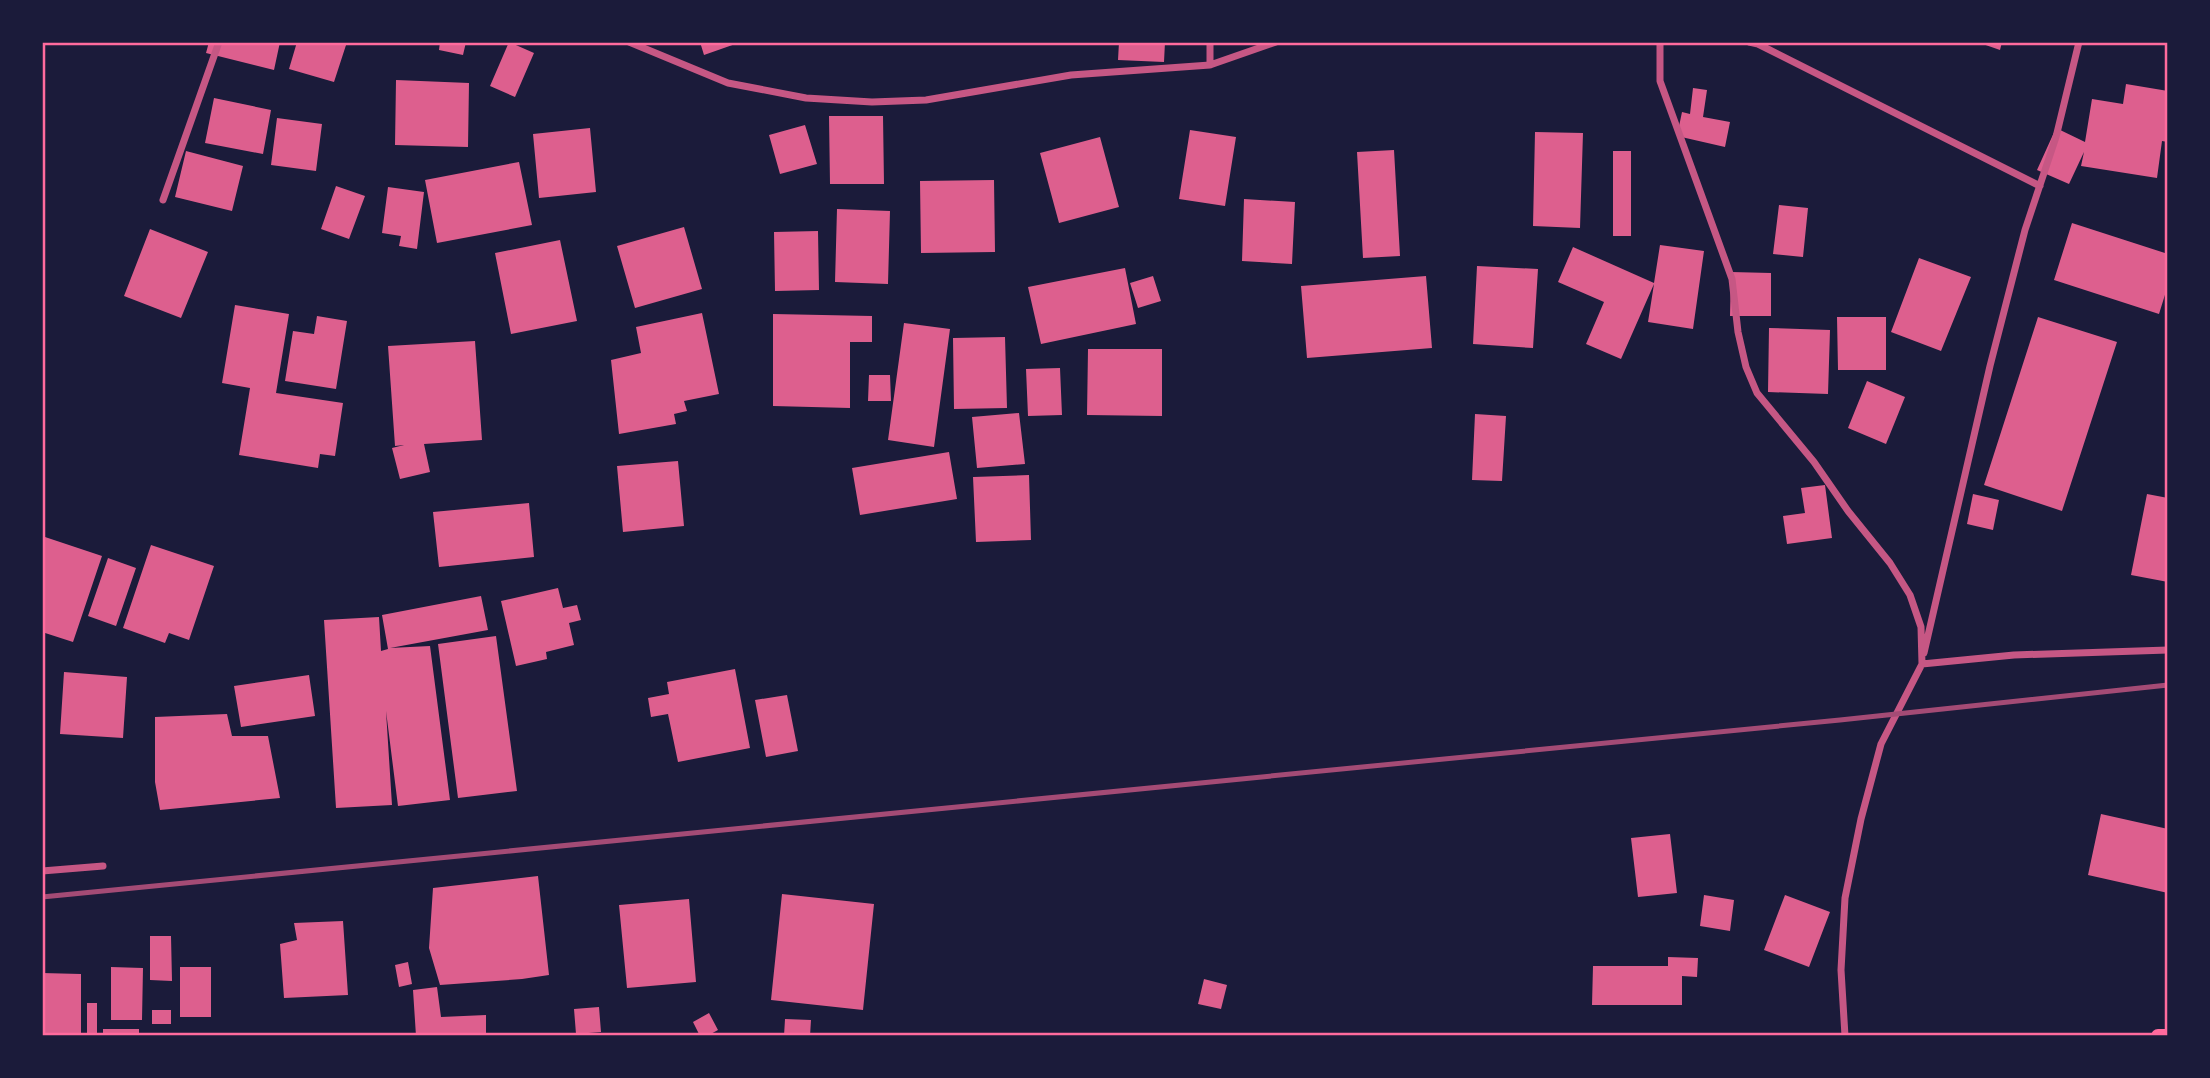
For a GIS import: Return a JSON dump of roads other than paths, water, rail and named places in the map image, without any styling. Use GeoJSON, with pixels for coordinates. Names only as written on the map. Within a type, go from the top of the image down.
{"type":"FeatureCollection","features":[{"type":"Feature","properties":{"kind":"main road"},"geometry":{"type":"LineString","coordinates":[[2158,1036],[2168,1036]]}},
{"type":"Feature","properties":{"kind":"street"},"geometry":{"type":"LineString","coordinates":[[163,200],[219,42]]}},
{"type":"Feature","properties":{"kind":"street"},"geometry":{"type":"LineString","coordinates":[[629,42],[728,83],[806,98],[872,102],[926,100],[1071,75],[1210,65],[1276,42]]}},
{"type":"Feature","properties":{"kind":"street"},"geometry":{"type":"LineString","coordinates":[[1210,42],[1210,65]]}},
{"type":"Feature","properties":{"kind":"street"},"geometry":{"type":"LineString","coordinates":[[1660,42],[1660,81],[1732,279],[1738,332],[1749,375],[1757,393],[1814,462],[1848,511],[1890,563],[1910,595],[1921,627],[1922,664]]}},
{"type":"Feature","properties":{"kind":"street"},"geometry":{"type":"LineString","coordinates":[[1749,42],[1758,44],[2040,186]]}},
{"type":"Feature","properties":{"kind":"street"},"geometry":{"type":"LineString","coordinates":[[1845,1036],[1841,970],[1844,898],[1858,832],[1881,744],[1922,664],[1990,366],[2025,230],[2056,136],[2079,42]]}},
{"type":"Feature","properties":{"kind":"street"},"geometry":{"type":"LineString","coordinates":[[1922,664],[2014,655],[2168,650]]}},
{"type":"Feature","properties":{"kind":"street"},"geometry":{"type":"LineString","coordinates":[[42,871],[103,866]]}},
{"type":"Feature","properties":{"kind":"railway"},"geometry":{"type":"LineString","coordinates":[[42,897],[1840,720],[2168,685]]}}]}
